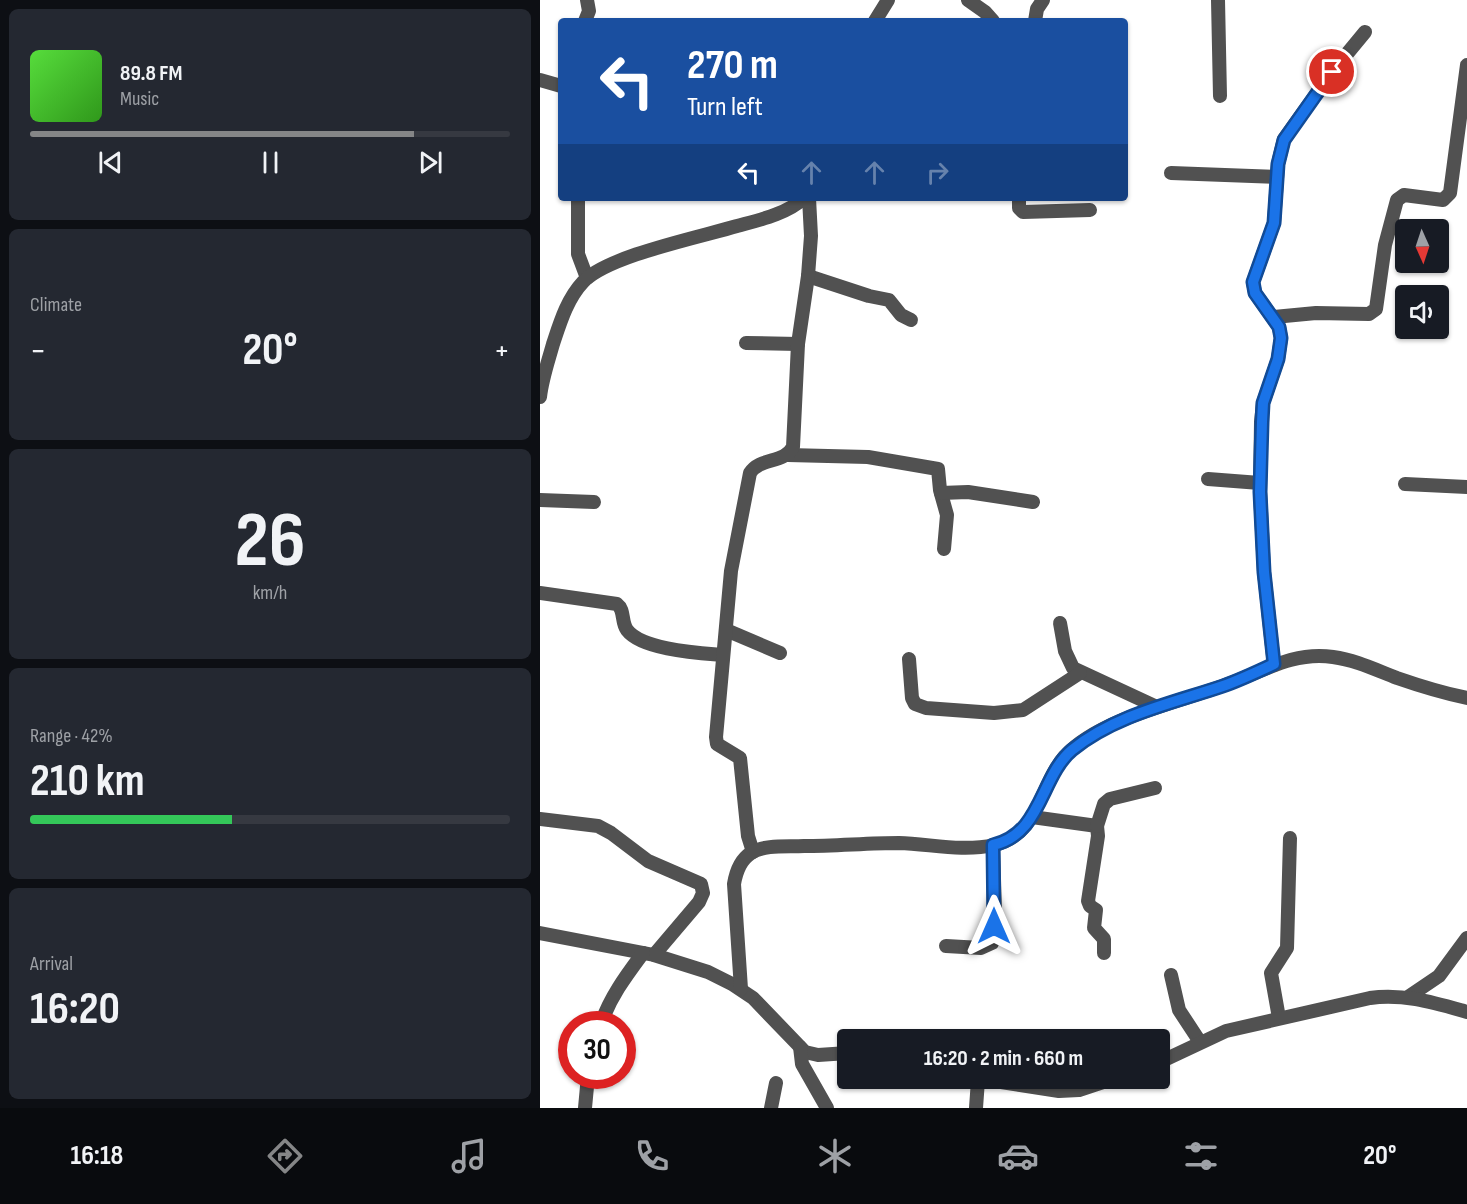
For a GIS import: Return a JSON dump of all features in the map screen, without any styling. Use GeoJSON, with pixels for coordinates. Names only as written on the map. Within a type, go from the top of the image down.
{"type":"FeatureCollection","features":[{"type":"Feature","properties":{"kind":"street"},"geometry":{"type":"LineString","coordinates":[[586,18],[589,10],[587,0]]}},
{"type":"Feature","properties":{"kind":"street"},"geometry":{"type":"LineString","coordinates":[[877,18],[888,0]]}},
{"type":"Feature","properties":{"kind":"street"},"geometry":{"type":"LineString","coordinates":[[968,0],[990,18]]}},
{"type":"Feature","properties":{"kind":"street"},"geometry":{"type":"LineString","coordinates":[[1036,18],[1037,9],[1043,0]]}},
{"type":"Feature","properties":{"kind":"street"},"geometry":{"type":"LineString","coordinates":[[1218,0],[1220,96]]}},
{"type":"Feature","properties":{"kind":"street"},"geometry":{"type":"LineString","coordinates":[[1274,664],[1264,572],[1260,483],[1263,403],[1281,346],[1279,327],[1255,293],[1253,282],[1274,223],[1279,158],[1287,135],[1332,72],[1365,32]]}},
{"type":"Feature","properties":{"kind":"street"},"geometry":{"type":"LineString","coordinates":[[1274,317],[1316,313],[1370,314],[1376,309],[1385,245],[1397,200],[1404,195],[1443,200],[1450,193],[1467,65]]}},
{"type":"Feature","properties":{"kind":"street"},"geometry":{"type":"LineString","coordinates":[[540,80],[558,85]]}},
{"type":"Feature","properties":{"kind":"street"},"geometry":{"type":"LineString","coordinates":[[1172,173],[1277,177]]}},
{"type":"Feature","properties":{"kind":"street"},"geometry":{"type":"LineString","coordinates":[[578,201],[578,254],[587,278]]}},
{"type":"Feature","properties":{"kind":"street"},"geometry":{"type":"LineString","coordinates":[[540,398],[545,370],[563,316],[577,290],[587,278],[618,261],[761,219],[801,201]]}},
{"type":"Feature","properties":{"kind":"street"},"geometry":{"type":"LineString","coordinates":[[788,455],[794,442],[798,344],[808,276],[811,236],[806,201]]}},
{"type":"Feature","properties":{"kind":"street"},"geometry":{"type":"LineString","coordinates":[[1019,201],[1019,207],[1023,212],[1090,210]]}},
{"type":"Feature","properties":{"kind":"street"},"geometry":{"type":"LineString","coordinates":[[808,276],[869,296],[889,300],[901,315],[911,320]]}},
{"type":"Feature","properties":{"kind":"street"},"geometry":{"type":"LineString","coordinates":[[746,343],[798,344]]}},
{"type":"Feature","properties":{"kind":"street"},"geometry":{"type":"LineString","coordinates":[[753,852],[748,836],[740,758],[716,741],[731,571],[750,473],[756,466],[788,455],[868,457],[934,466],[939,471],[940,493],[947,515],[944,549]]}},
{"type":"Feature","properties":{"kind":"street"},"geometry":{"type":"LineString","coordinates":[[1208,479],[1260,483]]}},
{"type":"Feature","properties":{"kind":"street"},"geometry":{"type":"LineString","coordinates":[[1405,484],[1467,487]]}},
{"type":"Feature","properties":{"kind":"street"},"geometry":{"type":"LineString","coordinates":[[940,493],[968,492],[1034,502]]}},
{"type":"Feature","properties":{"kind":"street"},"geometry":{"type":"LineString","coordinates":[[540,500],[594,502]]}},
{"type":"Feature","properties":{"kind":"street"},"geometry":{"type":"LineString","coordinates":[[540,593],[616,604],[621,608],[627,629],[636,636],[670,649],[723,655]]}},
{"type":"Feature","properties":{"kind":"street"},"geometry":{"type":"LineString","coordinates":[[1060,623],[1068,662],[1072,668],[1157,707]]}},
{"type":"Feature","properties":{"kind":"street"},"geometry":{"type":"LineString","coordinates":[[726,630],[780,653]]}},
{"type":"Feature","properties":{"kind":"street"},"geometry":{"type":"LineString","coordinates":[[741,989],[734,884],[739,867],[744,859],[753,852],[774,847],[900,843],[966,848],[993,845],[1013,836],[1032,817],[1059,764],[1071,751],[1090,737],[1157,707],[1224,686],[1292,658],[1332,657],[1353,661],[1442,693],[1467,698]]}},
{"type":"Feature","properties":{"kind":"street"},"geometry":{"type":"LineString","coordinates":[[909,659],[912,698],[915,704],[926,708],[994,713],[1023,710],[1080,673]]}},
{"type":"Feature","properties":{"kind":"street"},"geometry":{"type":"LineString","coordinates":[[1104,953],[1104,939],[1094,928],[1096,910],[1090,906],[1088,901],[1098,836],[1097,826],[1104,804],[1110,799],[1155,788]]}},
{"type":"Feature","properties":{"kind":"street"},"geometry":{"type":"LineString","coordinates":[[1032,817],[1097,826]]}},
{"type":"Feature","properties":{"kind":"street"},"geometry":{"type":"LineString","coordinates":[[540,819],[598,826],[648,861],[701,884],[703,893],[699,902],[621,984],[606,1011]]}},
{"type":"Feature","properties":{"kind":"street"},"geometry":{"type":"LineString","coordinates":[[1279,1018],[1271,973],[1287,948],[1290,838]]}},
{"type":"Feature","properties":{"kind":"street"},"geometry":{"type":"LineString","coordinates":[[946,946],[981,948],[992,943],[995,913],[993,845]]}},
{"type":"Feature","properties":{"kind":"street"},"geometry":{"type":"LineString","coordinates":[[540,933],[649,954],[708,972],[741,989],[766,1011],[800,1047],[814,1055],[837,1054]]}},
{"type":"Feature","properties":{"kind":"street"},"geometry":{"type":"LineString","coordinates":[[1408,997],[1439,976],[1467,938]]}},
{"type":"Feature","properties":{"kind":"street"},"geometry":{"type":"LineString","coordinates":[[1171,975],[1179,1010],[1200,1042]]}},
{"type":"Feature","properties":{"kind":"street"},"geometry":{"type":"LineString","coordinates":[[1170,1057],[1226,1031],[1386,995],[1408,997],[1467,1012]]}},
{"type":"Feature","properties":{"kind":"street"},"geometry":{"type":"LineString","coordinates":[[800,1047],[802,1064],[827,1108]]}},
{"type":"Feature","properties":{"kind":"street"},"geometry":{"type":"LineString","coordinates":[[771,1108],[776,1083]]}},
{"type":"Feature","properties":{"kind":"street"},"geometry":{"type":"LineString","coordinates":[[585,1108],[587,1089]]}},
{"type":"Feature","properties":{"kind":"street"},"geometry":{"type":"LineString","coordinates":[[976,1108],[977,1089]]}},
{"type":"Feature","properties":{"kind":"street"},"geometry":{"type":"LineString","coordinates":[[1045,1089],[1059,1091],[1079,1089]]}},
{"type":"Feature","properties":{"kind":"route"},"geometry":{"type":"LineString","coordinates":[[994,926],[993,845],[1013,836],[1032,817],[1064,757],[1090,737],[1131,717],[1224,686],[1274,664],[1264,572],[1260,492],[1263,403],[1278,359],[1281,338],[1279,327],[1255,293],[1253,282],[1274,223],[1278,164],[1284,140],[1332,72]]}}]}
